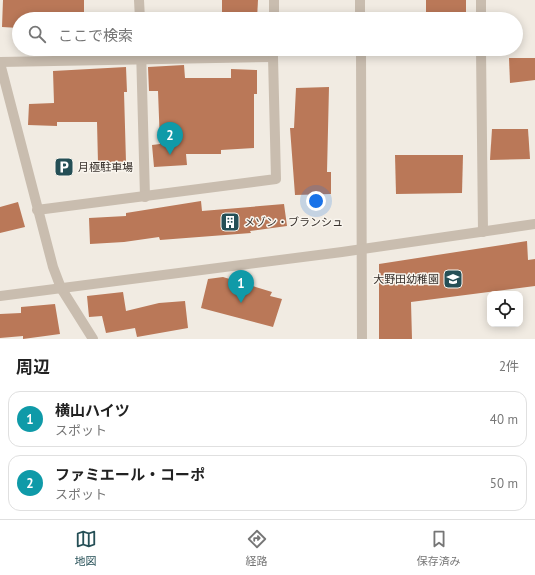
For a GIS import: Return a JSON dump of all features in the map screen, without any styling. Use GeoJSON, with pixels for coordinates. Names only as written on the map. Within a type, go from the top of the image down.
{"type":"FeatureCollection","features":[{"type":"Feature","properties":{"kind":"street"},"geometry":{"type":"LineString","coordinates":[[139,0],[140,12]]}},
{"type":"Feature","properties":{"kind":"street"},"geometry":{"type":"LineString","coordinates":[[274,0],[274,12]]}},
{"type":"Feature","properties":{"kind":"street"},"geometry":{"type":"LineString","coordinates":[[360,0],[360,12]]}},
{"type":"Feature","properties":{"kind":"street"},"geometry":{"type":"LineString","coordinates":[[481,0],[481,12]]}},
{"type":"Feature","properties":{"kind":"street"},"geometry":{"type":"LineString","coordinates":[[93,339],[61,288],[53,267],[0,62],[106,56]]}},
{"type":"Feature","properties":{"kind":"street"},"geometry":{"type":"LineString","coordinates":[[141,56],[145,197]]}},
{"type":"Feature","properties":{"kind":"street"},"geometry":{"type":"LineString","coordinates":[[38,210],[276,179],[273,56]]}},
{"type":"Feature","properties":{"kind":"street"},"geometry":{"type":"LineString","coordinates":[[361,56],[362,339]]}},
{"type":"Feature","properties":{"kind":"street"},"geometry":{"type":"LineString","coordinates":[[481,56],[484,232]]}},
{"type":"Feature","properties":{"kind":"street"},"geometry":{"type":"LineString","coordinates":[[0,296],[362,249],[535,224]]}},
{"type":"Feature","properties":{"kind":"building"},"geometry":{"type":"Polygon","coordinates":[[[3,0],[84,0],[84,12],[12,12],[12,28],[2,27],[3,0]]]}},
{"type":"Feature","properties":{"kind":"building"},"geometry":{"type":"Polygon","coordinates":[[[222,0],[258,0],[257,12],[222,12],[222,0]]]}},
{"type":"Feature","properties":{"kind":"building"},"geometry":{"type":"Polygon","coordinates":[[[426,0],[466,0],[466,12],[426,12],[426,0]]]}},
{"type":"Feature","properties":{"kind":"building"},"geometry":{"type":"Polygon","coordinates":[[[509,58],[535,58],[535,80],[510,83],[509,58]]]}},
{"type":"Feature","properties":{"kind":"building"},"geometry":{"type":"Polygon","coordinates":[[[184,65],[185,78],[231,78],[231,69],[257,70],[257,94],[254,94],[254,148],[221,150],[221,154],[186,154],[187,165],[154,167],[152,145],[160,144],[158,91],[149,91],[148,67],[184,65]]]}},
{"type":"Feature","properties":{"kind":"building"},"geometry":{"type":"Polygon","coordinates":[[[126,67],[127,92],[124,92],[126,162],[98,163],[97,122],[57,122],[57,126],[28,125],[29,104],[54,103],[53,71],[126,67]]]}},
{"type":"Feature","properties":{"kind":"building"},"geometry":{"type":"Polygon","coordinates":[[[329,87],[327,172],[331,172],[331,194],[295,195],[290,128],[294,128],[296,88],[329,87]]]}},
{"type":"Feature","properties":{"kind":"building"},"geometry":{"type":"Polygon","coordinates":[[[492,129],[528,129],[530,159],[490,160],[492,129]]]}},
{"type":"Feature","properties":{"kind":"building"},"geometry":{"type":"Polygon","coordinates":[[[395,155],[463,155],[462,193],[396,194],[395,155]]]}},
{"type":"Feature","properties":{"kind":"building"},"geometry":{"type":"Polygon","coordinates":[[[201,201],[202,211],[284,204],[287,226],[250,231],[251,233],[160,240],[159,237],[124,242],[90,244],[89,218],[126,216],[126,213],[201,201]]]}},
{"type":"Feature","properties":{"kind":"building"},"geometry":{"type":"Polygon","coordinates":[[[18,202],[25,227],[0,233],[0,207],[18,202]]]}},
{"type":"Feature","properties":{"kind":"building"},"geometry":{"type":"Polygon","coordinates":[[[527,241],[528,260],[535,259],[535,286],[411,302],[412,339],[379,339],[379,264],[527,241]]]}},
{"type":"Feature","properties":{"kind":"building"},"geometry":{"type":"Polygon","coordinates":[[[223,277],[272,292],[270,296],[282,299],[273,327],[201,308],[208,279],[223,277]]]}},
{"type":"Feature","properties":{"kind":"building"},"geometry":{"type":"Polygon","coordinates":[[[123,292],[126,311],[159,303],[185,301],[188,328],[137,337],[135,328],[106,333],[102,316],[89,317],[87,296],[123,292]]]}},
{"type":"Feature","properties":{"kind":"building"},"geometry":{"type":"Polygon","coordinates":[[[55,304],[60,334],[23,339],[23,336],[0,338],[0,314],[21,313],[21,307],[55,304]]]}},
{"type":"Feature","properties":{"kind":"place","name":"ファミエール・コーポ"},"geometry":{"type":"Point","coordinates":[170,155]}},
{"type":"Feature","properties":{"kind":"place","name":"月極駐車場"},"geometry":{"type":"Point","coordinates":[64,167]}},
{"type":"Feature","properties":{"kind":"place","name":"メゾン・ブランシュ"},"geometry":{"type":"Point","coordinates":[230,222]}},
{"type":"Feature","properties":{"kind":"place","name":"大野田幼稚園"},"geometry":{"type":"Point","coordinates":[453,279]}},
{"type":"Feature","properties":{"kind":"place","name":"横山ハイツ"},"geometry":{"type":"Point","coordinates":[241,303]}}]}
